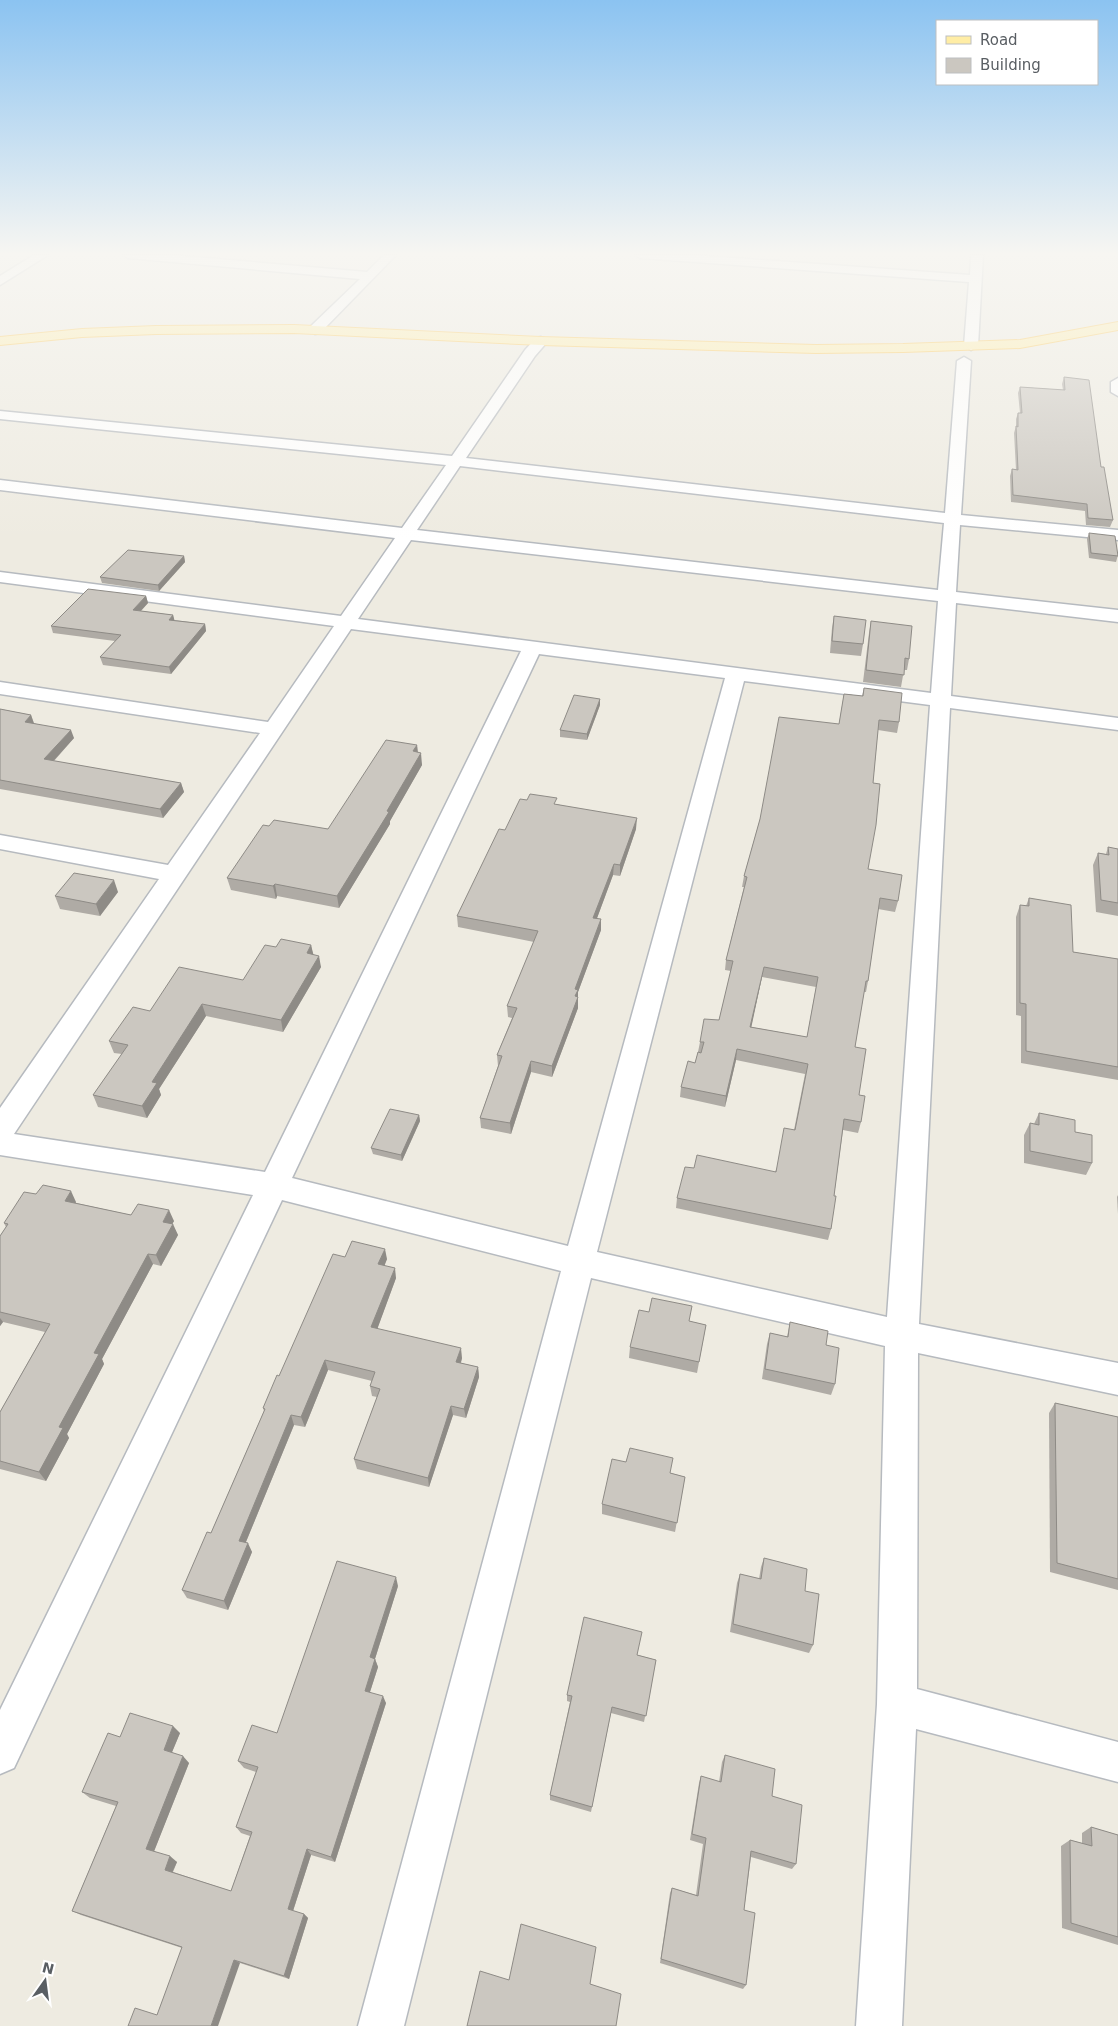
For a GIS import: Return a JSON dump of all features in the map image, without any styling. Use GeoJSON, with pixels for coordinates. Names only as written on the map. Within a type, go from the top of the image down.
{"type":"FeatureCollection","features":[{"type":"Feature","properties":{"kind":"main road"},"geometry":{"type":"LineString","coordinates":[[594,350],[880,362]]}},
{"type":"Feature","properties":{"kind":"main road"},"geometry":{"type":"LineString","coordinates":[[826,350],[963,357],[996,350]]}},
{"type":"Feature","properties":{"kind":"main road"},"geometry":{"type":"LineString","coordinates":[[1003,358],[1022,357]]}},
{"type":"Feature","properties":{"kind":"street"},"geometry":{"type":"LineString","coordinates":[[0,1131],[406,534],[534,350]]}},
{"type":"Feature","properties":{"kind":"street"},"geometry":{"type":"LineString","coordinates":[[880,2026],[897,1704],[902,1335],[947,596],[964,350]]}},
{"type":"Feature","properties":{"kind":"street"},"geometry":{"type":"LineString","coordinates":[[1118,382],[1118,392]]}},
{"type":"Feature","properties":{"kind":"street"},"geometry":{"type":"LineString","coordinates":[[0,415],[456,461],[953,519],[1118,535]]}},
{"type":"Feature","properties":{"kind":"street"},"geometry":{"type":"LineString","coordinates":[[0,485],[1118,616]]}},
{"type":"Feature","properties":{"kind":"street"},"geometry":{"type":"LineString","coordinates":[[0,577],[1118,724]]}},
{"type":"Feature","properties":{"kind":"street"},"geometry":{"type":"LineString","coordinates":[[0,1754],[532,648]]}},
{"type":"Feature","properties":{"kind":"street"},"geometry":{"type":"LineString","coordinates":[[381,2026],[579,1262],[736,674]]}},
{"type":"Feature","properties":{"kind":"street"},"geometry":{"type":"LineString","coordinates":[[0,688],[274,729]]}},
{"type":"Feature","properties":{"kind":"street"},"geometry":{"type":"LineString","coordinates":[[0,842],[175,874]]}},
{"type":"Feature","properties":{"kind":"street"},"geometry":{"type":"LineString","coordinates":[[0,1143],[274,1186],[579,1262],[902,1335],[1118,1379]]}},
{"type":"Feature","properties":{"kind":"street"},"geometry":{"type":"LineString","coordinates":[[897,1704],[1118,1762]]}},
{"type":"Feature","properties":{"kind":"building"},"geometry":{"type":"Polygon","coordinates":[[[1064,377],[1089,380],[1101,467],[1104,467],[1113,520],[1088,518],[1087,504],[1013,495],[1012,469],[1018,470],[1016,426],[1018,427],[1018,413],[1022,413],[1020,387],[1065,390],[1064,377]]]}},
{"type":"Feature","properties":{"kind":"building"},"geometry":{"type":"Polygon","coordinates":[[[1089,533],[1115,536],[1118,556],[1091,553],[1089,533]]]}},
{"type":"Feature","properties":{"kind":"building"},"geometry":{"type":"Polygon","coordinates":[[[128,550],[184,556],[158,585],[100,577],[128,550]]]}},
{"type":"Feature","properties":{"kind":"building"},"geometry":{"type":"Polygon","coordinates":[[[88,589],[146,596],[133,610],[173,615],[169,620],[205,624],[169,667],[100,657],[121,635],[51,626],[88,589]]]}},
{"type":"Feature","properties":{"kind":"building"},"geometry":{"type":"Polygon","coordinates":[[[834,616],[866,620],[863,644],[832,641],[834,616]]]}},
{"type":"Feature","properties":{"kind":"building"},"geometry":{"type":"Polygon","coordinates":[[[871,621],[912,626],[909,659],[905,658],[904,675],[866,670],[871,621]]]}},
{"type":"Feature","properties":{"kind":"building"},"geometry":{"type":"Polygon","coordinates":[[[864,688],[902,693],[899,722],[879,720],[873,783],[880,784],[876,825],[868,869],[902,875],[898,901],[880,898],[868,981],[866,981],[855,1047],[866,1049],[859,1095],[865,1096],[861,1122],[844,1119],[831,1229],[677,1198],[685,1167],[694,1168],[697,1155],[776,1172],[784,1128],[795,1130],[808,1064],[737,1049],[726,1096],[681,1087],[688,1061],[695,1063],[698,1052],[701,1053],[704,1042],[700,1042],[704,1019],[719,1020],[733,961],[726,960],[747,877],[744,876],[760,819],[779,717],[839,724],[844,694],[863,696],[864,688]],[[764,967],[750,1027],[807,1037],[818,977],[764,967]]]}},
{"type":"Feature","properties":{"kind":"building"},"geometry":{"type":"Polygon","coordinates":[[[574,695],[600,699],[587,734],[560,730],[574,695]]]}},
{"type":"Feature","properties":{"kind":"building"},"geometry":{"type":"Polygon","coordinates":[[[0,709],[31,715],[25,722],[71,730],[44,759],[181,783],[160,809],[0,780],[0,709]]]}},
{"type":"Feature","properties":{"kind":"building"},"geometry":{"type":"Polygon","coordinates":[[[386,740],[417,745],[413,751],[421,753],[387,811],[389,812],[337,896],[275,884],[273,886],[227,878],[263,825],[269,826],[274,820],[328,829],[386,740]]]}},
{"type":"Feature","properties":{"kind":"building"},"geometry":{"type":"Polygon","coordinates":[[[530,794],[557,798],[554,804],[637,818],[620,865],[614,864],[593,918],[601,919],[575,989],[578,990],[575,996],[578,997],[552,1066],[531,1061],[510,1123],[480,1118],[502,1056],[497,1055],[517,1008],[507,1006],[538,931],[457,916],[499,829],[505,830],[520,799],[527,800],[530,794]]]}},
{"type":"Feature","properties":{"kind":"building"},"geometry":{"type":"Polygon","coordinates":[[[1108,847],[1118,849],[1118,903],[1101,900],[1098,853],[1109,855],[1108,847]]]}},
{"type":"Feature","properties":{"kind":"building"},"geometry":{"type":"Polygon","coordinates":[[[74,873],[114,880],[96,904],[55,896],[74,873]]]}},
{"type":"Feature","properties":{"kind":"building"},"geometry":{"type":"Polygon","coordinates":[[[1029,898],[1071,905],[1073,952],[1118,959],[1118,1067],[1026,1051],[1026,1004],[1020,1003],[1020,905],[1029,906],[1029,898]]]}},
{"type":"Feature","properties":{"kind":"building"},"geometry":{"type":"Polygon","coordinates":[[[281,939],[311,945],[307,953],[319,956],[281,1020],[202,1004],[152,1082],[157,1083],[142,1106],[93,1095],[128,1045],[109,1041],[133,1007],[150,1011],[179,967],[243,980],[265,945],[276,947],[281,939]]]}},
{"type":"Feature","properties":{"kind":"building"},"geometry":{"type":"Polygon","coordinates":[[[390,1109],[419,1115],[401,1155],[371,1148],[390,1109]]]}},
{"type":"Feature","properties":{"kind":"building"},"geometry":{"type":"Polygon","coordinates":[[[1039,1113],[1075,1120],[1075,1132],[1092,1135],[1092,1163],[1030,1151],[1030,1123],[1039,1125],[1039,1113]]]}},
{"type":"Feature","properties":{"kind":"building"},"geometry":{"type":"Polygon","coordinates":[[[43,1185],[71,1191],[65,1201],[131,1215],[138,1204],[169,1210],[163,1222],[173,1224],[156,1255],[148,1254],[94,1353],[99,1354],[59,1427],[63,1428],[39,1472],[0,1461],[0,1412],[50,1324],[0,1312],[0,1236],[8,1224],[4,1223],[24,1192],[36,1194],[43,1185]]]}},
{"type":"Feature","properties":{"kind":"building"},"geometry":{"type":"Polygon","coordinates":[[[352,1241],[385,1249],[378,1264],[395,1268],[371,1327],[461,1348],[456,1362],[478,1367],[464,1409],[451,1406],[428,1478],[354,1459],[380,1389],[370,1386],[375,1372],[325,1360],[301,1417],[291,1415],[239,1541],[248,1543],[224,1601],[182,1590],[207,1532],[211,1533],[265,1409],[263,1408],[277,1375],[279,1376],[333,1254],[345,1257],[352,1241]]]}},
{"type":"Feature","properties":{"kind":"building"},"geometry":{"type":"Polygon","coordinates":[[[652,1298],[692,1306],[689,1321],[706,1325],[699,1362],[630,1347],[639,1310],[649,1312],[652,1298]]]}},
{"type":"Feature","properties":{"kind":"building"},"geometry":{"type":"Polygon","coordinates":[[[790,1322],[828,1331],[826,1345],[839,1348],[835,1384],[765,1369],[770,1333],[788,1337],[790,1322]]]}},
{"type":"Feature","properties":{"kind":"building"},"geometry":{"type":"Polygon","coordinates":[[[1055,1403],[1118,1417],[1118,1579],[1057,1563],[1055,1403]]]}},
{"type":"Feature","properties":{"kind":"building"},"geometry":{"type":"Polygon","coordinates":[[[630,1448],[673,1458],[670,1473],[685,1477],[677,1523],[602,1504],[612,1459],[626,1462],[630,1448]]]}},
{"type":"Feature","properties":{"kind":"building"},"geometry":{"type":"Polygon","coordinates":[[[764,1558],[807,1569],[805,1591],[819,1594],[813,1645],[733,1624],[740,1574],[761,1579],[764,1558]]]}},
{"type":"Feature","properties":{"kind":"building"},"geometry":{"type":"Polygon","coordinates":[[[337,1561],[396,1577],[370,1657],[375,1659],[365,1691],[383,1696],[331,1857],[307,1849],[288,1909],[304,1914],[284,1976],[234,1960],[211,2026],[128,2026],[135,2008],[157,2015],[182,1947],[72,1911],[118,1802],[82,1792],[108,1733],[120,1737],[130,1713],[173,1726],[164,1750],[183,1756],[146,1849],[170,1856],[165,1870],[231,1891],[252,1832],[236,1827],[258,1767],[238,1761],[252,1725],[277,1733],[337,1561]]]}},
{"type":"Feature","properties":{"kind":"building"},"geometry":{"type":"Polygon","coordinates":[[[584,1617],[642,1632],[637,1655],[656,1660],[646,1716],[612,1707],[592,1807],[550,1795],[572,1696],[567,1695],[584,1617]]]}},
{"type":"Feature","properties":{"kind":"building"},"geometry":{"type":"Polygon","coordinates":[[[725,1755],[775,1769],[772,1796],[802,1805],[796,1864],[751,1851],[744,1910],[755,1913],[746,1985],[661,1959],[672,1888],[698,1896],[706,1838],[692,1834],[701,1776],[721,1782],[725,1755]]]}},
{"type":"Feature","properties":{"kind":"building"},"geometry":{"type":"Polygon","coordinates":[[[1091,1827],[1118,1835],[1118,1937],[1071,1923],[1070,1840],[1092,1846],[1091,1827]]]}},
{"type":"Feature","properties":{"kind":"building"},"geometry":{"type":"Polygon","coordinates":[[[521,1924],[596,1947],[590,1984],[621,1994],[616,2026],[467,2026],[480,1971],[509,1980],[521,1924]]]}}]}
